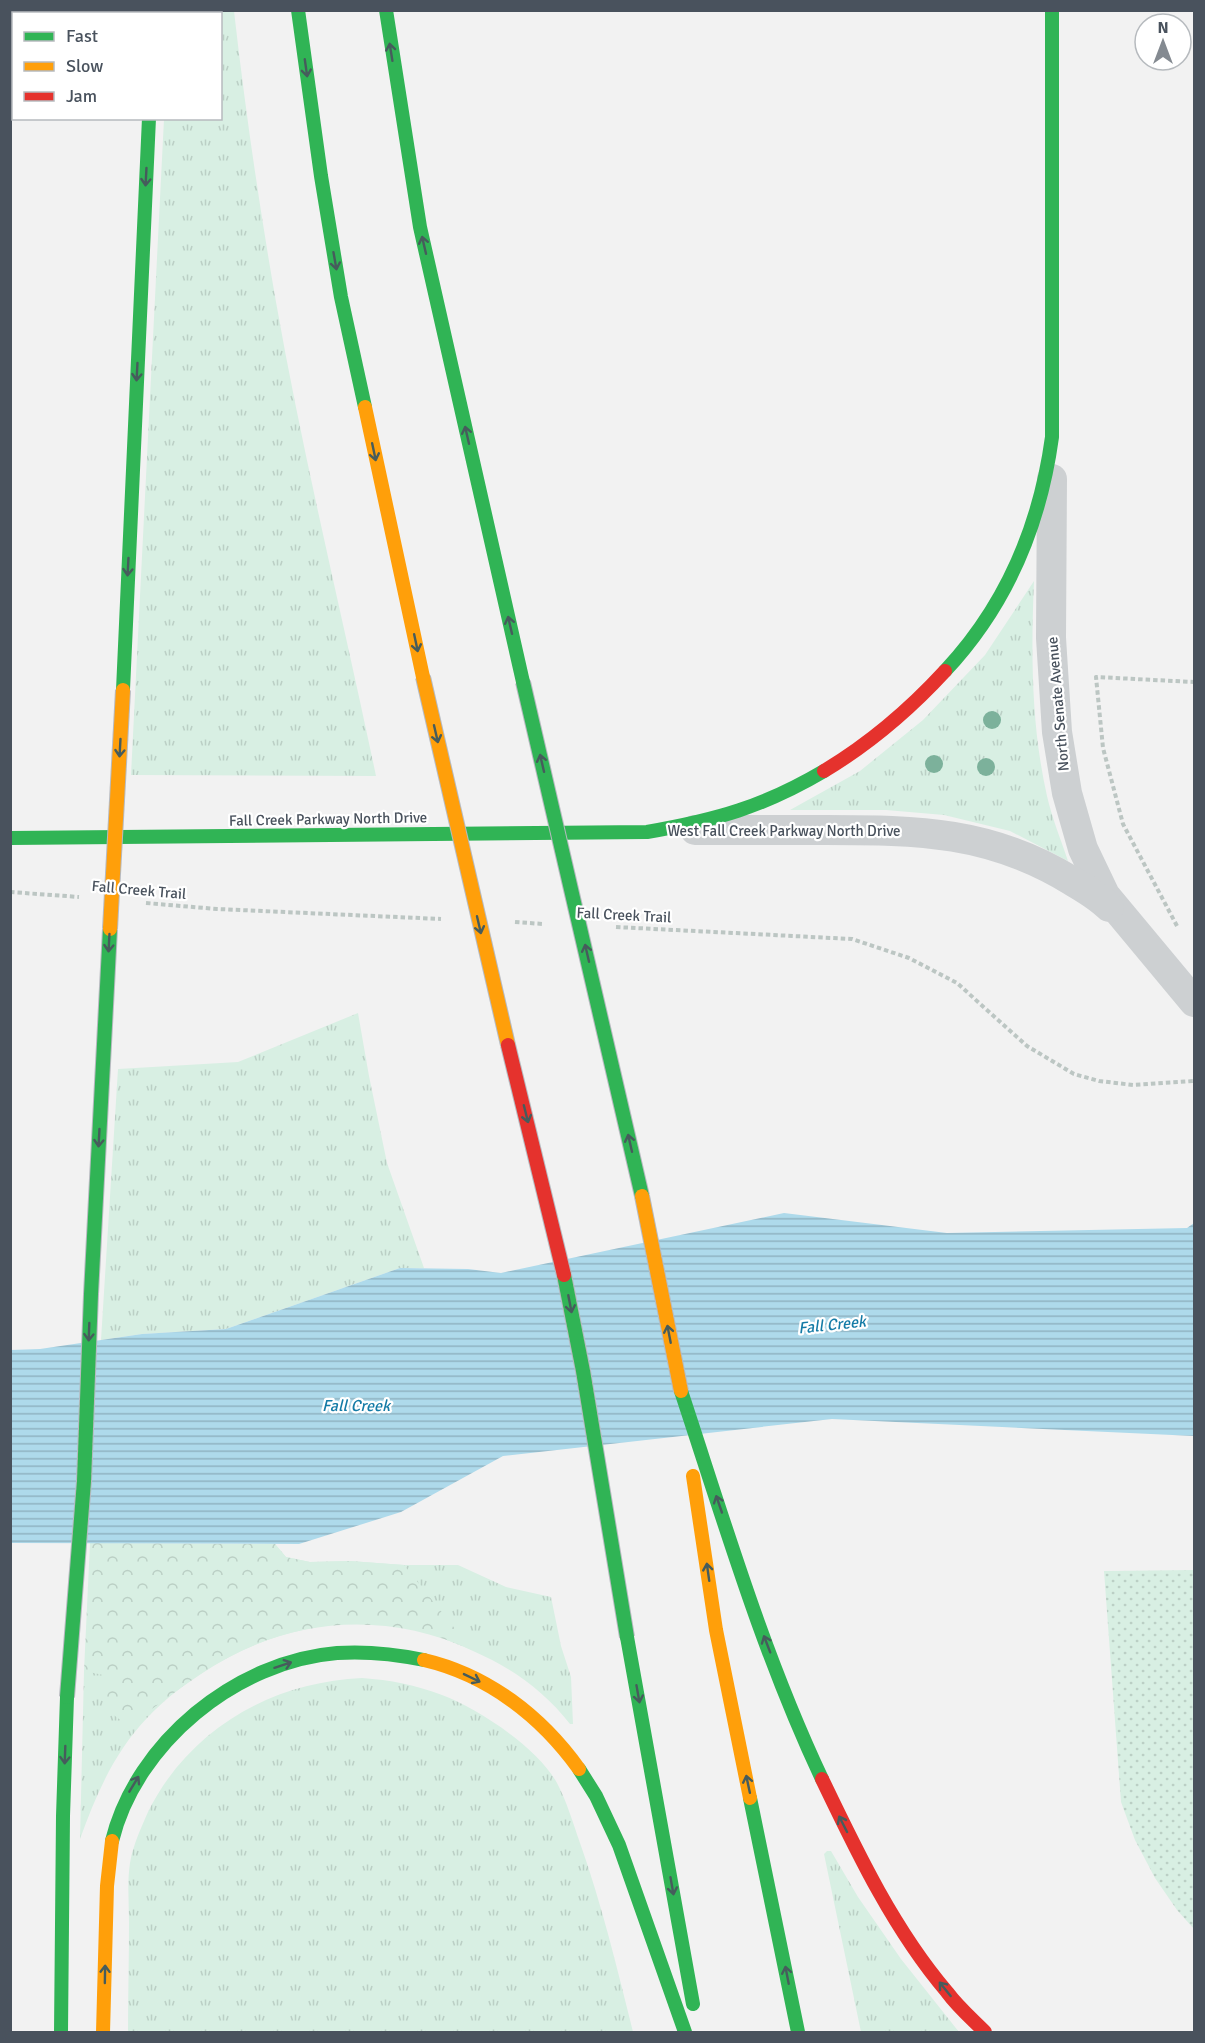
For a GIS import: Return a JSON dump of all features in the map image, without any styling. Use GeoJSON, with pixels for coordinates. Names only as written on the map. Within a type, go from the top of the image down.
{"type":"FeatureCollection","features":[{"type":"Feature","properties":{"kind":"main road"},"geometry":{"type":"LineString","coordinates":[[298,10],[341,297],[489,969],[560,1254],[583,1371],[627,1636],[698,2032]]}},
{"type":"Feature","properties":{"kind":"main road"},"geometry":{"type":"LineString","coordinates":[[386,10],[420,227],[644,1204],[681,1391],[716,1630],[798,2032]]}},
{"type":"Feature","properties":{"kind":"main road","name":"West Fall Creek Parkway North Drive"},"geometry":{"type":"LineString","coordinates":[[647,832],[719,817],[762,804],[789,792],[868,742],[952,663],[984,623],[1001,597],[1016,567],[1044,486],[1052,437],[1052,10]]}},
{"type":"Feature","properties":{"kind":"main road"},"geometry":{"type":"LineString","coordinates":[[62,2032],[63,1816],[67,1697],[84,1481],[91,1294],[123,690],[148,120]]}},
{"type":"Feature","properties":{"kind":"main road","name":"Fall Creek Parkway North Drive"},"geometry":{"type":"LineString","coordinates":[[10,838],[647,832]]}},
{"type":"Feature","properties":{"kind":"main road"},"geometry":{"type":"LineString","coordinates":[[681,1391],[758,1619],[818,1773],[855,1848],[889,1908],[946,1992],[985,2032]]}},
{"type":"Feature","properties":{"kind":"main road"},"geometry":{"type":"LineString","coordinates":[[103,2032],[107,1875],[111,1841],[119,1814],[138,1777],[170,1734],[220,1696],[271,1669],[302,1659],[340,1653],[390,1653],[423,1659],[454,1669],[513,1700],[550,1733],[590,1786],[620,1847],[685,2032]]}},
{"type":"Feature","properties":{"kind":"street","name":"North Senate Avenue"},"geometry":{"type":"LineString","coordinates":[[1052,437],[1051,638],[1057,732],[1066,793],[1083,849],[1105,895],[1194,1002]]}},
{"type":"Feature","properties":{"kind":"street","name":"West Fall Creek Parkway North Drive"},"geometry":{"type":"LineString","coordinates":[[647,832],[899,830],[949,835],[1027,856],[1056,871],[1104,902],[1134,931]]}},
{"type":"Feature","properties":{"kind":"path"},"geometry":{"type":"LineString","coordinates":[[1182,935],[1123,824],[1103,748],[1096,677],[1194,682]]}},
{"type":"Feature","properties":{"kind":"path","name":"Fall Creek Trail"},"geometry":{"type":"LineString","coordinates":[[10,892],[82,897]]}},
{"type":"Feature","properties":{"kind":"path","name":"Fall Creek Trail"},"geometry":{"type":"LineString","coordinates":[[138,902],[217,909],[442,919]]}},
{"type":"Feature","properties":{"kind":"path"},"geometry":{"type":"LineString","coordinates":[[513,922],[549,924]]}},
{"type":"Feature","properties":{"kind":"path","name":"Fall Creek Trail"},"geometry":{"type":"LineString","coordinates":[[608,927],[852,939],[909,958],[957,984],[1027,1046],[1074,1074],[1099,1081],[1133,1085],[1194,1081]]}},
{"type":"Feature","properties":{"kind":"green space"},"geometry":{"type":"Polygon","coordinates":[[[234,11],[258,193],[287,362],[376,776],[131,775],[164,120],[222,120],[222,12],[170,12],[234,11]]]}},
{"type":"Feature","properties":{"kind":"green space"},"geometry":{"type":"Polygon","coordinates":[[[1034,581],[1033,662],[1038,743],[1049,804],[1068,861],[1010,831],[944,815],[886,810],[790,810],[860,771],[923,720],[985,655],[1034,581]]]}},
{"type":"Feature","properties":{"kind":"green space"},"geometry":{"type":"Polygon","coordinates":[[[358,1013],[387,1163],[424,1268],[400,1268],[226,1329],[142,1334],[101,1340],[118,1069],[238,1062],[358,1013]]]}},
{"type":"Feature","properties":{"kind":"green space"},"geometry":{"type":"Polygon","coordinates":[[[90,1543],[275,1544],[286,1557],[310,1562],[350,1561],[404,1565],[472,1650],[438,1637],[403,1629],[368,1625],[333,1626],[299,1631],[265,1641],[232,1655],[133,1722],[122,1721],[108,1711],[105,1694],[110,1683],[108,1676],[84,1671],[90,1543]]]}},
{"type":"Feature","properties":{"kind":"green space"},"geometry":{"type":"Polygon","coordinates":[[[275,1544],[286,1557],[310,1562],[350,1561],[404,1565],[458,1565],[506,1587],[551,1597],[561,1646],[571,1677],[573,1724],[570,1724],[538,1691],[514,1673],[453,1642],[433,1635],[391,1625],[358,1623],[324,1626],[291,1633],[259,1643],[228,1657],[172,1695],[148,1717],[125,1745],[107,1775],[80,1839],[84,1671],[275,1544]]]}},
{"type":"Feature","properties":{"kind":"green space"},"geometry":{"type":"Polygon","coordinates":[[[1194,1570],[1194,1929],[1177,1910],[1155,1878],[1135,1840],[1121,1802],[1104,1571],[1194,1570]]]}},
{"type":"Feature","properties":{"kind":"green space"},"geometry":{"type":"Polygon","coordinates":[[[362,1678],[413,1686],[457,1701],[490,1720],[522,1743],[548,1770],[564,1798],[588,1866],[633,2032],[128,2032],[130,1863],[145,1818],[165,1783],[186,1757],[210,1734],[237,1715],[266,1700],[296,1689],[362,1678]]]}},
{"type":"Feature","properties":{"kind":"green space"},"geometry":{"type":"Polygon","coordinates":[[[831,1851],[858,1897],[901,1959],[959,2032],[861,2032],[824,1854],[831,1851]]]}},
{"type":"Feature","properties":{"kind":"water","name":"Fall Creek"},"geometry":{"type":"Polygon","coordinates":[[[784,1213],[947,1233],[1187,1228],[1194,1223],[1194,1436],[832,1419],[503,1456],[401,1512],[299,1544],[11,1543],[10,1350],[40,1349],[142,1334],[226,1329],[400,1268],[468,1269],[501,1273],[784,1213]]]}},
{"type":"Feature","properties":{"kind":"traffic: fast"},"geometry":{"type":"LineString","coordinates":[[298,10],[321,176],[341,297],[365,407]]}},
{"type":"Feature","properties":{"kind":"traffic: fast"},"geometry":{"type":"LineString","coordinates":[[386,10],[420,227],[523,682]]}},
{"type":"Feature","properties":{"kind":"traffic: fast"},"geometry":{"type":"LineString","coordinates":[[945,671],[986,619],[1017,563],[1039,502],[1052,437],[1052,10]]}},
{"type":"Feature","properties":{"kind":"traffic: fast"},"geometry":{"type":"LineString","coordinates":[[123,690],[149,120]]}},
{"type":"Feature","properties":{"kind":"traffic: fast"},"geometry":{"type":"LineString","coordinates":[[523,682],[642,1196]]}},
{"type":"Feature","properties":{"kind":"traffic: fast"},"geometry":{"type":"LineString","coordinates":[[10,838],[647,832],[717,817],[759,803],[824,771]]}},
{"type":"Feature","properties":{"kind":"traffic: fast"},"geometry":{"type":"LineString","coordinates":[[67,1697],[84,1481],[91,1294],[110,929]]}},
{"type":"Feature","properties":{"kind":"traffic: fast"},"geometry":{"type":"LineString","coordinates":[[564,1275],[583,1371],[627,1637]]}},
{"type":"Feature","properties":{"kind":"traffic: fast"},"geometry":{"type":"LineString","coordinates":[[681,1391],[763,1636],[822,1779]]}},
{"type":"Feature","properties":{"kind":"traffic: fast"},"geometry":{"type":"LineString","coordinates":[[627,1637],[693,2004]]}},
{"type":"Feature","properties":{"kind":"traffic: fast"},"geometry":{"type":"LineString","coordinates":[[112,1841],[124,1805],[143,1771],[167,1741],[196,1713],[228,1690],[263,1672],[299,1659],[337,1653],[359,1652],[424,1660]]}},
{"type":"Feature","properties":{"kind":"traffic: fast"},"geometry":{"type":"LineString","coordinates":[[61,2032],[63,1816],[67,1697]]}},
{"type":"Feature","properties":{"kind":"traffic: fast"},"geometry":{"type":"LineString","coordinates":[[579,1769],[596,1796],[619,1845],[685,2032]]}},
{"type":"Feature","properties":{"kind":"traffic: fast"},"geometry":{"type":"LineString","coordinates":[[750,1798],[798,2032]]}},
{"type":"Feature","properties":{"kind":"traffic: slow"},"geometry":{"type":"LineString","coordinates":[[365,407],[423,677]]}},
{"type":"Feature","properties":{"kind":"traffic: slow"},"geometry":{"type":"LineString","coordinates":[[423,677],[508,1045]]}},
{"type":"Feature","properties":{"kind":"traffic: slow"},"geometry":{"type":"LineString","coordinates":[[110,929],[123,690]]}},
{"type":"Feature","properties":{"kind":"traffic: slow"},"geometry":{"type":"LineString","coordinates":[[642,1196],[681,1391]]}},
{"type":"Feature","properties":{"kind":"traffic: slow"},"geometry":{"type":"LineString","coordinates":[[693,1476],[716,1630],[750,1798]]}},
{"type":"Feature","properties":{"kind":"traffic: slow"},"geometry":{"type":"LineString","coordinates":[[424,1660],[470,1676],[511,1700],[548,1732],[579,1769]]}},
{"type":"Feature","properties":{"kind":"traffic: slow"},"geometry":{"type":"LineString","coordinates":[[103,2032],[107,1886],[112,1841]]}},
{"type":"Feature","properties":{"kind":"traffic: jam"},"geometry":{"type":"LineString","coordinates":[[824,771],[888,725],[945,671]]}},
{"type":"Feature","properties":{"kind":"traffic: jam"},"geometry":{"type":"LineString","coordinates":[[508,1045],[564,1275]]}},
{"type":"Feature","properties":{"kind":"traffic: jam"},"geometry":{"type":"LineString","coordinates":[[822,1779],[893,1917],[951,1997],[985,2032]]}}]}
